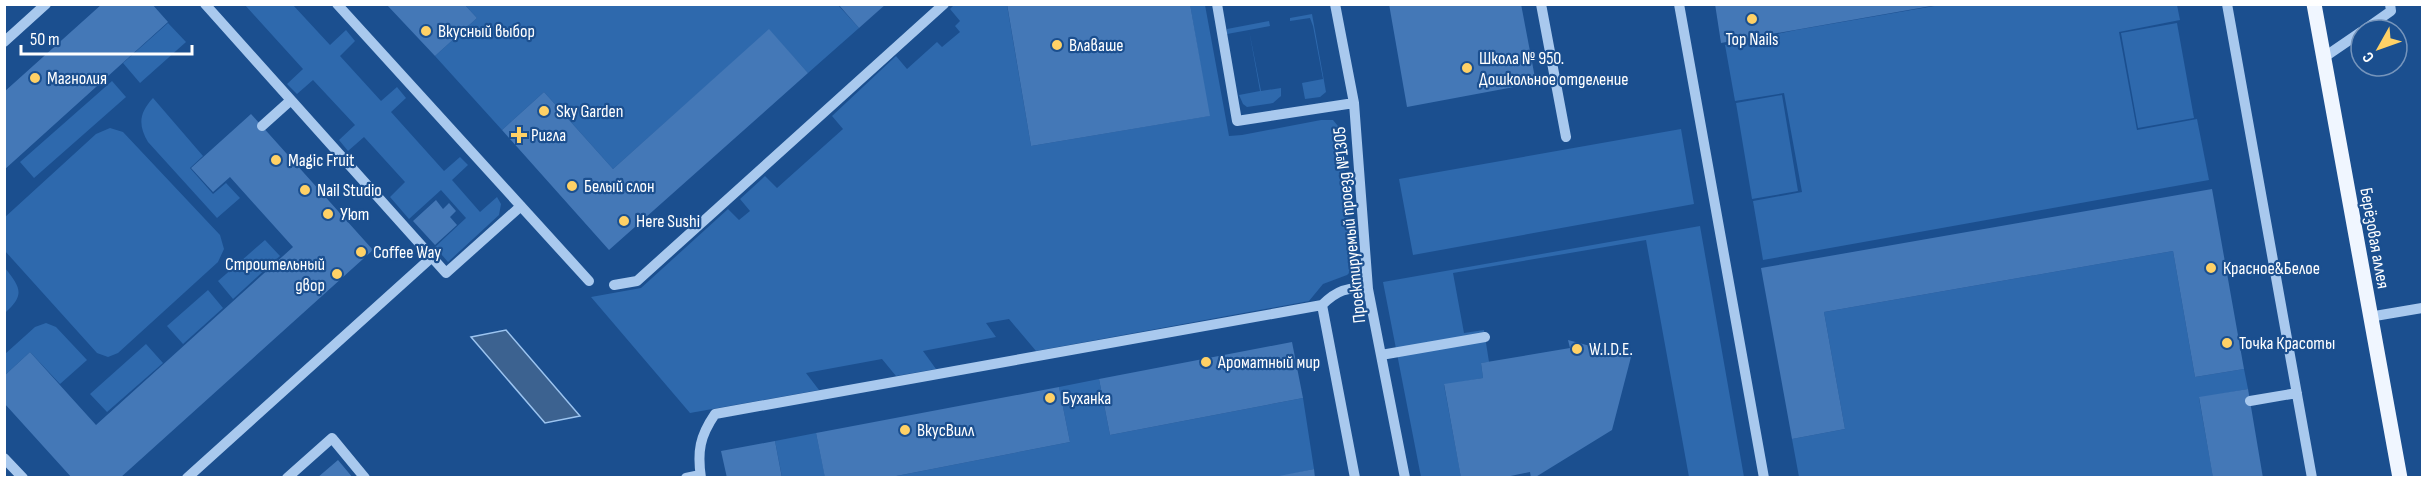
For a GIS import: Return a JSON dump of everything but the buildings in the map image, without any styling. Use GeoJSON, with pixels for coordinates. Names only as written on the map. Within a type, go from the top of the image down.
{"type":"FeatureCollection","features":[{"type":"Feature","properties":{"kind":"main road","name":"Берёзовая аллея"},"geometry":{"type":"LineString","coordinates":[[2313,4],[2400,477]]}},
{"type":"Feature","properties":{"kind":"street"},"geometry":{"type":"LineString","coordinates":[[4,42],[46,4]]}},
{"type":"Feature","properties":{"kind":"street"},"geometry":{"type":"LineString","coordinates":[[205,4],[446,273],[521,206]]}},
{"type":"Feature","properties":{"kind":"street"},"geometry":{"type":"LineString","coordinates":[[337,4],[589,281]]}},
{"type":"Feature","properties":{"kind":"street"},"geometry":{"type":"LineString","coordinates":[[614,285],[637,281],[944,4]]}},
{"type":"Feature","properties":{"kind":"street"},"geometry":{"type":"LineString","coordinates":[[1217,4],[1238,121],[1354,103]]}},
{"type":"Feature","properties":{"kind":"street","name":"Проектируемый проезд №1305"},"geometry":{"type":"LineString","coordinates":[[1335,4],[1354,103],[1368,289],[1404,477]]}},
{"type":"Feature","properties":{"kind":"street"},"geometry":{"type":"LineString","coordinates":[[1541,4],[1566,137]]}},
{"type":"Feature","properties":{"kind":"street"},"geometry":{"type":"LineString","coordinates":[[1679,4],[1764,477]]}},
{"type":"Feature","properties":{"kind":"street"},"geometry":{"type":"LineString","coordinates":[[2227,4],[2312,477]]}},
{"type":"Feature","properties":{"kind":"street"},"geometry":{"type":"LineString","coordinates":[[2381,18],[2391,11],[2390,4]]}},
{"type":"Feature","properties":{"kind":"street"},"geometry":{"type":"LineString","coordinates":[[2323,58],[2349,40]]}},
{"type":"Feature","properties":{"kind":"street"},"geometry":{"type":"LineString","coordinates":[[262,126],[291,100]]}},
{"type":"Feature","properties":{"kind":"street"},"geometry":{"type":"LineString","coordinates":[[187,477],[432,257]]}},
{"type":"Feature","properties":{"kind":"street"},"geometry":{"type":"LineString","coordinates":[[686,477],[701,476],[699,459],[704,431],[715,414],[1322,305],[1333,294],[1343,289],[1358,287],[1368,289]]}},
{"type":"Feature","properties":{"kind":"street"},"geometry":{"type":"LineString","coordinates":[[1322,305],[1355,477]]}},
{"type":"Feature","properties":{"kind":"street"},"geometry":{"type":"LineString","coordinates":[[2369,317],[2422,308]]}},
{"type":"Feature","properties":{"kind":"street"},"geometry":{"type":"LineString","coordinates":[[1381,355],[1485,337]]}},
{"type":"Feature","properties":{"kind":"street"},"geometry":{"type":"LineString","coordinates":[[2250,401],[2297,393]]}},
{"type":"Feature","properties":{"kind":"street"},"geometry":{"type":"LineString","coordinates":[[287,477],[332,438],[365,477]]}},
{"type":"Feature","properties":{"kind":"street"},"geometry":{"type":"LineString","coordinates":[[4,458],[22,477]]}},
{"type":"Feature","properties":{"kind":"shaded area"},"geometry":{"type":"Polygon","coordinates":[[[1190,4],[1205,5],[1229,136],[1321,120],[1333,120],[1342,131],[1352,270],[1347,275],[1323,284],[1309,301],[1036,351],[1009,319],[986,323],[996,337],[923,351],[936,369],[896,376],[882,359],[806,373],[819,390],[690,413],[591,297],[641,288],[728,209],[739,220],[750,211],[740,199],[765,176],[777,188],[843,129],[832,116],[896,56],[907,69],[937,42],[942,47],[960,32],[955,26],[960,21],[950,9],[954,5],[1007,5],[1031,146],[1209,116],[1190,4]]]}},
{"type":"Feature","properties":{"kind":"shaded area"},"geometry":{"type":"Polygon","coordinates":[[[245,5],[293,5],[330,45],[346,30],[355,41],[340,56],[381,101],[397,87],[406,98],[391,112],[444,171],[460,157],[468,165],[452,180],[480,212],[497,197],[501,204],[499,215],[448,262],[435,247],[466,218],[441,190],[409,219],[390,197],[405,182],[364,137],[348,151],[339,140],[355,125],[313,80],[297,94],[287,84],[303,69],[245,5]]]}},
{"type":"Feature","properties":{"kind":"shaded area"},"geometry":{"type":"Polygon","coordinates":[[[465,5],[838,5],[859,28],[808,73],[769,30],[613,169],[544,92],[502,130],[435,56],[477,18],[465,5]]]}},
{"type":"Feature","properties":{"kind":"shaded area"},"geometry":{"type":"Polygon","coordinates":[[[1940,5],[2177,5],[2180,20],[2119,32],[2137,130],[2197,119],[2209,180],[1763,260],[1753,201],[1802,192],[1784,93],[1735,101],[1725,45],[1940,5]]]}},
{"type":"Feature","properties":{"kind":"shaded area"},"geometry":{"type":"Polygon","coordinates":[[[1312,14],[1326,92],[1320,97],[1305,99],[1302,83],[1323,79],[1310,18],[1290,21],[1290,18],[1312,14]]]}},
{"type":"Feature","properties":{"kind":"shaded area"},"geometry":{"type":"Polygon","coordinates":[[[1269,21],[1270,26],[1227,34],[1227,29],[1269,21]]]}},
{"type":"Feature","properties":{"kind":"shaded area"},"geometry":{"type":"Polygon","coordinates":[[[168,23],[186,42],[140,83],[123,63],[168,23]]]}},
{"type":"Feature","properties":{"kind":"shaded area"},"geometry":{"type":"Polygon","coordinates":[[[2177,23],[2194,118],[2138,128],[2121,33],[2177,23]]]}},
{"type":"Feature","properties":{"kind":"shaded area"},"geometry":{"type":"Polygon","coordinates":[[[1249,30],[1261,91],[1281,88],[1281,96],[1273,103],[1247,107],[1239,95],[1260,91],[1249,30]]]}},
{"type":"Feature","properties":{"kind":"shaded area"},"geometry":{"type":"Polygon","coordinates":[[[112,81],[126,97],[34,178],[20,162],[112,81]]]}},
{"type":"Feature","properties":{"kind":"shaded area"},"geometry":{"type":"Polygon","coordinates":[[[1782,95],[1798,191],[1752,199],[1736,103],[1782,95]]]}},
{"type":"Feature","properties":{"kind":"shaded area"},"geometry":{"type":"Polygon","coordinates":[[[153,98],[203,156],[190,168],[213,194],[226,183],[240,198],[217,218],[148,142],[141,125],[145,109],[153,98]]]}},
{"type":"Feature","properties":{"kind":"shaded area"},"geometry":{"type":"Polygon","coordinates":[[[110,128],[123,132],[220,235],[224,249],[218,262],[118,353],[108,357],[97,353],[5,251],[4,218],[96,134],[110,128]]]}},
{"type":"Feature","properties":{"kind":"shaded area"},"geometry":{"type":"Polygon","coordinates":[[[1681,129],[1694,204],[1413,255],[1399,179],[1681,129]]]}},
{"type":"Feature","properties":{"kind":"shaded area"},"geometry":{"type":"Polygon","coordinates":[[[1700,226],[1744,477],[1689,477],[1646,240],[1453,273],[1464,333],[1484,330],[1489,362],[1481,363],[1483,378],[1444,385],[1461,477],[1421,477],[1383,282],[1700,226]]]}},
{"type":"Feature","properties":{"kind":"shaded area"},"geometry":{"type":"Polygon","coordinates":[[[265,240],[280,256],[233,299],[218,281],[265,240]]]}},
{"type":"Feature","properties":{"kind":"shaded area"},"geometry":{"type":"Polygon","coordinates":[[[2173,251],[2195,377],[2244,369],[2248,389],[2199,398],[2213,477],[1799,477],[1792,439],[1845,429],[1824,312],[2173,251]]]}},
{"type":"Feature","properties":{"kind":"shaded area"},"geometry":{"type":"Polygon","coordinates":[[[5,268],[15,281],[18,296],[5,313],[5,268]]]}},
{"type":"Feature","properties":{"kind":"shaded area"},"geometry":{"type":"Polygon","coordinates":[[[208,290],[223,308],[183,344],[167,326],[208,290]]]}},
{"type":"Feature","properties":{"kind":"shaded area"},"geometry":{"type":"Polygon","coordinates":[[[46,323],[56,327],[87,360],[60,384],[30,352],[5,375],[5,354],[35,327],[46,323]]]}},
{"type":"Feature","properties":{"kind":"shaded area"},"geometry":{"type":"Polygon","coordinates":[[[506,330],[580,416],[545,423],[471,337],[506,330]]]}},
{"type":"Feature","properties":{"kind":"shaded area"},"geometry":{"type":"Polygon","coordinates":[[[146,344],[163,363],[107,412],[90,394],[146,344]]]}},
{"type":"Feature","properties":{"kind":"shaded area"},"geometry":{"type":"Polygon","coordinates":[[[1099,379],[1110,435],[1303,398],[1314,469],[1274,478],[886,478],[1070,442],[1059,387],[1099,379]]]}},
{"type":"Feature","properties":{"kind":"shaded area"},"geometry":{"type":"Polygon","coordinates":[[[816,433],[825,477],[782,477],[775,441],[816,433]]]}},
{"type":"Feature","properties":{"kind":"place","name":"Top Nails"},"geometry":{"type":"Point","coordinates":[1752,19]}},
{"type":"Feature","properties":{"kind":"place","name":"Вкусный выбор"},"geometry":{"type":"Point","coordinates":[426,31]}},
{"type":"Feature","properties":{"kind":"place","name":"Влаваше"},"geometry":{"type":"Point","coordinates":[1057,45]}},
{"type":"Feature","properties":{"kind":"place","name":"Школа № 950. Дошкольное отделение"},"geometry":{"type":"Point","coordinates":[1467,68]}},
{"type":"Feature","properties":{"kind":"place","name":"Магнолия"},"geometry":{"type":"Point","coordinates":[35,78]}},
{"type":"Feature","properties":{"kind":"place","name":"Sky Garden"},"geometry":{"type":"Point","coordinates":[544,111]}},
{"type":"Feature","properties":{"kind":"place","name":"Ригла"},"geometry":{"type":"Point","coordinates":[519,135]}},
{"type":"Feature","properties":{"kind":"place","name":"Magic Fruit"},"geometry":{"type":"Point","coordinates":[276,160]}},
{"type":"Feature","properties":{"kind":"place","name":"Белый слон"},"geometry":{"type":"Point","coordinates":[572,186]}},
{"type":"Feature","properties":{"kind":"place","name":"Nail Studio"},"geometry":{"type":"Point","coordinates":[305,190]}},
{"type":"Feature","properties":{"kind":"place","name":"Уют"},"geometry":{"type":"Point","coordinates":[328,214]}},
{"type":"Feature","properties":{"kind":"place","name":"Here Sushi"},"geometry":{"type":"Point","coordinates":[624,221]}},
{"type":"Feature","properties":{"kind":"place","name":"Coffee Way"},"geometry":{"type":"Point","coordinates":[361,252]}},
{"type":"Feature","properties":{"kind":"place","name":"Красное&Белое"},"geometry":{"type":"Point","coordinates":[2211,268]}},
{"type":"Feature","properties":{"kind":"place","name":"Строительный двор"},"geometry":{"type":"Point","coordinates":[337,274]}},
{"type":"Feature","properties":{"kind":"place","name":"Точка Красоты"},"geometry":{"type":"Point","coordinates":[2227,343]}},
{"type":"Feature","properties":{"kind":"place","name":"W.I.D.E."},"geometry":{"type":"Point","coordinates":[1577,349]}},
{"type":"Feature","properties":{"kind":"place","name":"Ароматный мир"},"geometry":{"type":"Point","coordinates":[1206,362]}},
{"type":"Feature","properties":{"kind":"place","name":"Буханка"},"geometry":{"type":"Point","coordinates":[1050,398]}},
{"type":"Feature","properties":{"kind":"place","name":"ВкусВилл"},"geometry":{"type":"Point","coordinates":[905,430]}}]}
